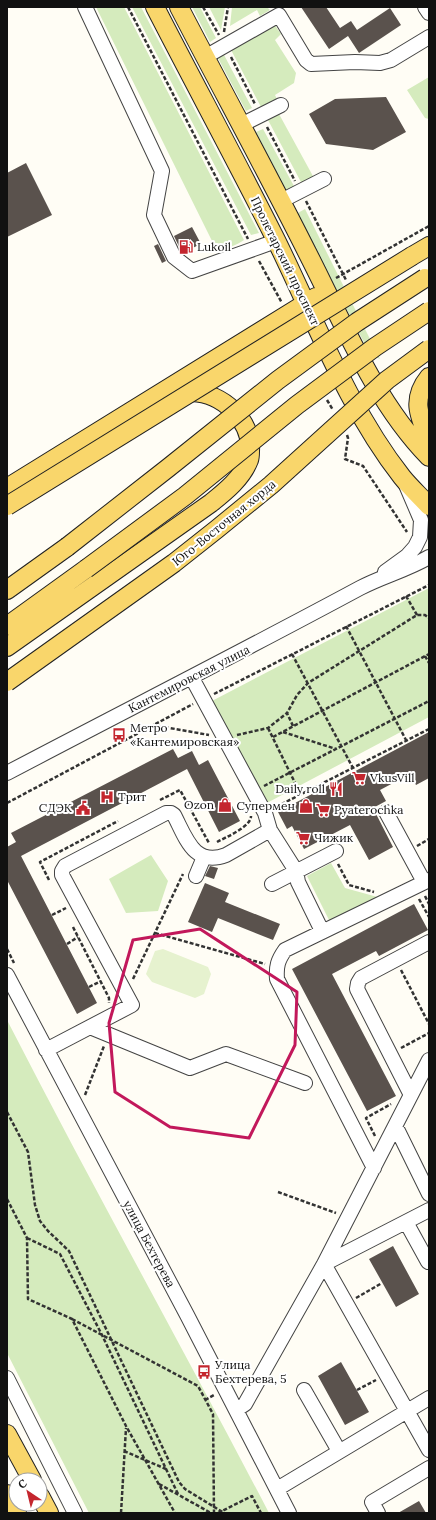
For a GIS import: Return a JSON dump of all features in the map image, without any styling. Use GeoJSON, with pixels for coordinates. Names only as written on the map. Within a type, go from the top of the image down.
{"type":"FeatureCollection","features":[{"type":"Feature","properties":{"kind":"main road","name":"Пролетарский проспект"},"geometry":{"type":"LineString","coordinates":[[155,7],[276,241],[347,390],[368,426],[403,478],[429,506]]}},
{"type":"Feature","properties":{"kind":"main road","name":"Пролетарский проспект"},"geometry":{"type":"LineString","coordinates":[[179,7],[365,365],[381,392],[417,444],[429,457]]}},
{"type":"Feature","properties":{"kind":"main road"},"geometry":{"type":"LineString","coordinates":[[7,506],[429,246]]}},
{"type":"Feature","properties":{"kind":"main road"},"geometry":{"type":"LineString","coordinates":[[7,590],[67,547],[278,380],[358,322],[427,277]]}},
{"type":"Feature","properties":{"kind":"main road"},"geometry":{"type":"LineString","coordinates":[[7,488],[145,403],[326,288]]}},
{"type":"Feature","properties":{"kind":"main road"},"geometry":{"type":"LineString","coordinates":[[7,626],[185,496],[297,405],[375,347],[429,311]]}},
{"type":"Feature","properties":{"kind":"main road","name":"Юго-Восточная хорда"},"geometry":{"type":"LineString","coordinates":[[7,682],[174,563],[218,529],[271,485],[387,380],[429,349]]}},
{"type":"Feature","properties":{"kind":"main road"},"geometry":{"type":"LineString","coordinates":[[429,377],[420,391],[418,405],[429,440]]}},
{"type":"Feature","properties":{"kind":"main road"},"geometry":{"type":"LineString","coordinates":[[7,647],[212,504],[228,490],[241,475],[249,459],[250,443],[248,431],[240,417],[230,408],[213,398],[193,392],[162,396],[145,403]]}},
{"type":"Feature","properties":{"kind":"main road"},"geometry":{"type":"LineString","coordinates":[[7,1434],[28,1472]]}},
{"type":"Feature","properties":{"kind":"main road"},"geometry":{"type":"LineString","coordinates":[[7,1494],[17,1513]]}},
{"type":"Feature","properties":{"kind":"street"},"geometry":{"type":"LineString","coordinates":[[85,7],[162,171],[154,215],[174,257],[192,271],[276,241]]}},
{"type":"Feature","properties":{"kind":"street"},"geometry":{"type":"LineString","coordinates":[[425,7],[429,13]]}},
{"type":"Feature","properties":{"kind":"street"},"geometry":{"type":"LineString","coordinates":[[205,57],[279,16],[306,60],[311,64],[355,62],[380,63],[391,60],[429,37]]}},
{"type":"Feature","properties":{"kind":"street"},"geometry":{"type":"LineString","coordinates":[[241,125],[281,105]]}},
{"type":"Feature","properties":{"kind":"street"},"geometry":{"type":"LineString","coordinates":[[281,201],[324,179]]}},
{"type":"Feature","properties":{"kind":"street","name":"Кантемировская улица"},"geometry":{"type":"LineString","coordinates":[[371,583],[407,556],[415,547],[420,537],[421,520],[403,478]]}},
{"type":"Feature","properties":{"kind":"street","name":"Кантемировская улица"},"geometry":{"type":"LineString","coordinates":[[7,773],[192,678],[371,583],[412,567],[429,558]]}},
{"type":"Feature","properties":{"kind":"street"},"geometry":{"type":"LineString","coordinates":[[192,678],[265,813],[270,830],[296,872],[298,882],[322,931]]}},
{"type":"Feature","properties":{"kind":"street"},"geometry":{"type":"LineString","coordinates":[[374,1168],[277,978],[276,967],[278,959],[285,950],[322,931],[423,887],[386,812]]}},
{"type":"Feature","properties":{"kind":"street"},"geometry":{"type":"LineString","coordinates":[[46,1050],[132,1004],[62,876],[62,870],[65,866],[166,813],[171,813],[174,815],[189,845],[198,854],[204,857],[219,857],[226,855],[270,830]]}},
{"type":"Feature","properties":{"kind":"street"},"geometry":{"type":"LineString","coordinates":[[272,884],[334,852]]}},
{"type":"Feature","properties":{"kind":"street"},"geometry":{"type":"LineString","coordinates":[[190,873],[204,857]]}},
{"type":"Feature","properties":{"kind":"street"},"geometry":{"type":"LineString","coordinates":[[409,1090],[357,989],[361,978],[429,942]]}},
{"type":"Feature","properties":{"kind":"street","name":"улица Бехтерева"},"geometry":{"type":"LineString","coordinates":[[7,975],[289,1513]]}},
{"type":"Feature","properties":{"kind":"street"},"geometry":{"type":"LineString","coordinates":[[90,1027],[190,1068],[226,1054],[305,1082]]}},
{"type":"Feature","properties":{"kind":"street"},"geometry":{"type":"LineString","coordinates":[[236,1410],[245,1404],[324,1264],[394,1130],[409,1090],[429,1060]]}},
{"type":"Feature","properties":{"kind":"street"},"geometry":{"type":"LineString","coordinates":[[394,1130],[398,1131],[429,1194]]}},
{"type":"Feature","properties":{"kind":"street"},"geometry":{"type":"LineString","coordinates":[[324,1264],[429,1210]]}},
{"type":"Feature","properties":{"kind":"street"},"geometry":{"type":"LineString","coordinates":[[406,1222],[428,1262]]}},
{"type":"Feature","properties":{"kind":"street"},"geometry":{"type":"LineString","coordinates":[[324,1264],[387,1373],[429,1450]]}},
{"type":"Feature","properties":{"kind":"street"},"geometry":{"type":"LineString","coordinates":[[7,1378],[75,1513]]}},
{"type":"Feature","properties":{"kind":"street"},"geometry":{"type":"LineString","coordinates":[[304,1390],[339,1451]]}},
{"type":"Feature","properties":{"kind":"street"},"geometry":{"type":"LineString","coordinates":[[277,1489],[406,1410],[429,1398]]}},
{"type":"Feature","properties":{"kind":"street"},"geometry":{"type":"LineString","coordinates":[[378,1513],[372,1502],[429,1468]]}},
{"type":"Feature","properties":{"kind":"path"},"geometry":{"type":"LineString","coordinates":[[128,7],[285,309],[304,301]]}},
{"type":"Feature","properties":{"kind":"path"},"geometry":{"type":"LineString","coordinates":[[224,35],[228,7]]}},
{"type":"Feature","properties":{"kind":"path"},"geometry":{"type":"LineString","coordinates":[[326,288],[429,226]]}},
{"type":"Feature","properties":{"kind":"path"},"geometry":{"type":"LineString","coordinates":[[345,459],[363,466],[408,532]]}},
{"type":"Feature","properties":{"kind":"path"},"geometry":{"type":"LineString","coordinates":[[7,803],[292,653],[429,585]]}},
{"type":"Feature","properties":{"kind":"path"},"geometry":{"type":"LineString","coordinates":[[406,596],[417,615]]}},
{"type":"Feature","properties":{"kind":"path"},"geometry":{"type":"LineString","coordinates":[[301,795],[268,728],[287,713],[297,695],[308,683],[417,615],[425,615],[429,618]]}},
{"type":"Feature","properties":{"kind":"path"},"geometry":{"type":"LineString","coordinates":[[346,626],[406,740]]}},
{"type":"Feature","properties":{"kind":"path"},"geometry":{"type":"LineString","coordinates":[[292,653],[353,768]]}},
{"type":"Feature","properties":{"kind":"path"},"geometry":{"type":"LineString","coordinates":[[273,737],[429,654]]}},
{"type":"Feature","properties":{"kind":"path"},"geometry":{"type":"LineString","coordinates":[[425,656],[429,663]]}},
{"type":"Feature","properties":{"kind":"path"},"geometry":{"type":"LineString","coordinates":[[253,792],[429,701]]}},
{"type":"Feature","properties":{"kind":"path"},"geometry":{"type":"LineString","coordinates":[[287,713],[293,726]]}},
{"type":"Feature","properties":{"kind":"path"},"geometry":{"type":"LineString","coordinates":[[208,729],[211,736]]}},
{"type":"Feature","properties":{"kind":"path"},"geometry":{"type":"LineString","coordinates":[[159,801],[180,790],[206,840],[213,844],[245,827],[251,820],[429,729]]}},
{"type":"Feature","properties":{"kind":"path"},"geometry":{"type":"LineString","coordinates":[[283,732],[336,749]]}},
{"type":"Feature","properties":{"kind":"path"},"geometry":{"type":"LineString","coordinates":[[365,761],[367,765]]}},
{"type":"Feature","properties":{"kind":"path"},"geometry":{"type":"LineString","coordinates":[[314,788],[316,792]]}},
{"type":"Feature","properties":{"kind":"path"},"geometry":{"type":"LineString","coordinates":[[250,815],[251,820]]}},
{"type":"Feature","properties":{"kind":"path"},"geometry":{"type":"LineString","coordinates":[[50,882],[40,862],[124,819]]}},
{"type":"Feature","properties":{"kind":"path"},"geometry":{"type":"LineString","coordinates":[[334,852],[349,885],[377,893]]}},
{"type":"Feature","properties":{"kind":"path"},"geometry":{"type":"LineString","coordinates":[[122,985],[133,979],[156,933],[190,873]]}},
{"type":"Feature","properties":{"kind":"path"},"geometry":{"type":"LineString","coordinates":[[423,887],[429,904]]}},
{"type":"Feature","properties":{"kind":"path"},"geometry":{"type":"LineString","coordinates":[[423,887],[429,917]]}},
{"type":"Feature","properties":{"kind":"path"},"geometry":{"type":"LineString","coordinates":[[60,902],[68,916]]}},
{"type":"Feature","properties":{"kind":"path"},"geometry":{"type":"LineString","coordinates":[[71,923],[109,998],[109,1004],[106,1009]]}},
{"type":"Feature","properties":{"kind":"path"},"geometry":{"type":"LineString","coordinates":[[156,933],[276,967]]}},
{"type":"Feature","properties":{"kind":"path"},"geometry":{"type":"LineString","coordinates":[[395,959],[429,1024]]}},
{"type":"Feature","properties":{"kind":"path"},"geometry":{"type":"LineString","coordinates":[[390,1054],[429,1033]]}},
{"type":"Feature","properties":{"kind":"path"},"geometry":{"type":"LineString","coordinates":[[84,1097],[109,1035]]}},
{"type":"Feature","properties":{"kind":"path"},"geometry":{"type":"LineString","coordinates":[[378,1142],[366,1118],[400,1099],[409,1090]]}},
{"type":"Feature","properties":{"kind":"path"},"geometry":{"type":"LineString","coordinates":[[7,1112],[28,1152],[35,1205],[40,1221],[69,1251],[179,1482],[185,1489],[223,1512]]}},
{"type":"Feature","properties":{"kind":"path"},"geometry":{"type":"LineString","coordinates":[[278,1192],[349,1218]]}},
{"type":"Feature","properties":{"kind":"path"},"geometry":{"type":"LineString","coordinates":[[7,1199],[27,1238],[28,1299],[72,1319],[198,1386],[214,1414],[214,1513]]}},
{"type":"Feature","properties":{"kind":"path"},"geometry":{"type":"LineString","coordinates":[[27,1238],[60,1254],[102,1336],[178,1494]]}},
{"type":"Feature","properties":{"kind":"path"},"geometry":{"type":"LineString","coordinates":[[347,1303],[382,1283]]}},
{"type":"Feature","properties":{"kind":"path"},"geometry":{"type":"LineString","coordinates":[[72,1319],[126,1426],[175,1513]]}},
{"type":"Feature","properties":{"kind":"path"},"geometry":{"type":"LineString","coordinates":[[357,1390],[387,1373]]}},
{"type":"Feature","properties":{"kind":"path"},"geometry":{"type":"LineString","coordinates":[[121,1513],[126,1426]]}},
{"type":"Feature","properties":{"kind":"path"},"geometry":{"type":"LineString","coordinates":[[124,1451],[166,1469]]}},
{"type":"Feature","properties":{"kind":"path"},"geometry":{"type":"LineString","coordinates":[[158,1483],[211,1513]]}},
{"type":"Feature","properties":{"kind":"path"},"geometry":{"type":"LineString","coordinates":[[218,1513],[223,1512],[252,1496],[261,1513]]}},
{"type":"Feature","properties":{"kind":"highlighted area"},"geometry":{"type":"Polygon","coordinates":[[[200,929],[297,992],[295,1045],[249,1138],[170,1127],[115,1092],[109,1023],[133,940],[200,929]]]}},
{"type":"Feature","properties":{"kind":"green space"},"geometry":{"type":"Polygon","coordinates":[[[96,7],[124,7],[244,240],[241,242],[221,249],[218,249],[214,245],[96,7]]]}},
{"type":"Feature","properties":{"kind":"green space"},"geometry":{"type":"Polygon","coordinates":[[[132,7],[141,7],[259,233],[251,235],[132,7]]]}},
{"type":"Feature","properties":{"kind":"green space"},"geometry":{"type":"Polygon","coordinates":[[[192,7],[200,7],[216,38],[210,42],[192,7]]]}},
{"type":"Feature","properties":{"kind":"green space"},"geometry":{"type":"Polygon","coordinates":[[[209,7],[225,7],[221,30],[209,7]]]}},
{"type":"Feature","properties":{"kind":"green space"},"geometry":{"type":"Polygon","coordinates":[[[232,7],[267,7],[270,10],[260,16],[257,10],[230,26],[232,7]]]}},
{"type":"Feature","properties":{"kind":"green space"},"geometry":{"type":"Polygon","coordinates":[[[274,24],[281,34],[275,40],[296,73],[294,83],[275,95],[277,99],[261,107],[230,48],[274,24]]]}},
{"type":"Feature","properties":{"kind":"green space"},"geometry":{"type":"Polygon","coordinates":[[[223,53],[252,108],[246,111],[218,58],[223,53]]]}},
{"type":"Feature","properties":{"kind":"green space"},"geometry":{"type":"Polygon","coordinates":[[[429,77],[429,119],[425,118],[407,90],[429,77]]]}},
{"type":"Feature","properties":{"kind":"green space"},"geometry":{"type":"Polygon","coordinates":[[[279,114],[314,178],[302,184],[268,120],[279,114]]]}},
{"type":"Feature","properties":{"kind":"green space"},"geometry":{"type":"Polygon","coordinates":[[[263,129],[295,188],[287,192],[256,132],[263,129]]]}},
{"type":"Feature","properties":{"kind":"green space"},"geometry":{"type":"Polygon","coordinates":[[[305,209],[380,359],[372,355],[367,348],[296,214],[305,209]]]}},
{"type":"Feature","properties":{"kind":"green space"},"geometry":{"type":"Polygon","coordinates":[[[429,588],[429,717],[265,804],[210,702],[429,588]]]}},
{"type":"Feature","properties":{"kind":"green space"},"geometry":{"type":"Polygon","coordinates":[[[151,855],[168,881],[158,911],[126,913],[109,879],[151,855]]]}},
{"type":"Feature","properties":{"kind":"green space"},"geometry":{"type":"Polygon","coordinates":[[[331,863],[345,888],[381,898],[330,922],[307,876],[331,863]]]}},
{"type":"Feature","properties":{"kind":"green space"},"geometry":{"type":"Polygon","coordinates":[[[163,949],[208,967],[211,974],[204,994],[195,998],[152,982],[146,974],[155,951],[163,949]]]}},
{"type":"Feature","properties":{"kind":"green space"},"geometry":{"type":"Polygon","coordinates":[[[7,1020],[269,1513],[89,1513],[7,1353],[7,1020]]]}},
{"type":"Feature","properties":{"kind":"building"},"geometry":{"type":"Polygon","coordinates":[[[301,7],[326,7],[340,28],[351,21],[357,30],[390,8],[401,25],[359,53],[348,36],[329,49],[301,7]]]}},
{"type":"Feature","properties":{"kind":"building"},"geometry":{"type":"Polygon","coordinates":[[[386,97],[406,132],[373,150],[326,144],[309,114],[335,99],[386,97]]]}},
{"type":"Feature","properties":{"kind":"building"},"geometry":{"type":"Polygon","coordinates":[[[26,163],[52,215],[7,237],[7,173],[26,163]]]}},
{"type":"Feature","properties":{"kind":"building"},"geometry":{"type":"Polygon","coordinates":[[[192,227],[201,244],[182,253],[174,236],[192,227]]]}},
{"type":"Feature","properties":{"kind":"building"},"geometry":{"type":"Polygon","coordinates":[[[158,244],[166,261],[162,263],[154,246],[158,244]]]}},
{"type":"Feature","properties":{"kind":"building"},"geometry":{"type":"Polygon","coordinates":[[[429,732],[429,778],[416,785],[410,774],[380,790],[386,801],[373,808],[393,847],[369,860],[350,825],[304,849],[292,826],[287,829],[278,812],[429,732]]]}},
{"type":"Feature","properties":{"kind":"building"},"geometry":{"type":"Polygon","coordinates":[[[173,749],[178,758],[192,751],[199,765],[208,760],[240,821],[219,832],[187,769],[21,856],[97,1003],[77,1014],[7,880],[7,847],[16,842],[11,833],[173,749]]]}},
{"type":"Feature","properties":{"kind":"building"},"geometry":{"type":"Polygon","coordinates":[[[210,866],[218,868],[214,879],[205,876],[210,866]]]}},
{"type":"Feature","properties":{"kind":"building"},"geometry":{"type":"Polygon","coordinates":[[[205,883],[229,893],[225,902],[280,924],[273,940],[218,918],[212,932],[188,922],[205,883]]]}},
{"type":"Feature","properties":{"kind":"building"},"geometry":{"type":"Polygon","coordinates":[[[414,904],[428,930],[379,956],[376,951],[332,974],[396,1096],[367,1111],[292,969],[414,904]]]}},
{"type":"Feature","properties":{"kind":"building"},"geometry":{"type":"Polygon","coordinates":[[[393,1246],[419,1294],[396,1307],[369,1259],[393,1246]]]}},
{"type":"Feature","properties":{"kind":"building"},"geometry":{"type":"Polygon","coordinates":[[[341,1362],[369,1412],[345,1425],[318,1376],[341,1362]]]}},
{"type":"Feature","properties":{"kind":"building"},"geometry":{"type":"Polygon","coordinates":[[[419,1501],[426,1513],[398,1513],[419,1501]]]}},
{"type":"Feature","properties":{"kind":"place","name":"Lukoil"},"geometry":{"type":"Point","coordinates":[186,247]}},
{"type":"Feature","properties":{"kind":"place","name":"Метро «Кантемировская»"},"geometry":{"type":"Point","coordinates":[119,735]}},
{"type":"Feature","properties":{"kind":"place","name":"VkusVill"},"geometry":{"type":"Point","coordinates":[359,778]}},
{"type":"Feature","properties":{"kind":"place","name":"Daily roll"},"geometry":{"type":"Point","coordinates":[336,789]}},
{"type":"Feature","properties":{"kind":"place","name":"Трит"},"geometry":{"type":"Point","coordinates":[107,797]}},
{"type":"Feature","properties":{"kind":"place","name":"Ozon"},"geometry":{"type":"Point","coordinates":[225,805]}},
{"type":"Feature","properties":{"kind":"place","name":"Супермен"},"geometry":{"type":"Point","coordinates":[306,806]}},
{"type":"Feature","properties":{"kind":"place","name":"СДЭК"},"geometry":{"type":"Point","coordinates":[83,808]}},
{"type":"Feature","properties":{"kind":"place","name":"Pyaterochka"},"geometry":{"type":"Point","coordinates":[323,810]}},
{"type":"Feature","properties":{"kind":"place","name":"Чижик"},"geometry":{"type":"Point","coordinates":[303,838]}},
{"type":"Feature","properties":{"kind":"place","name":"Улица Бехтерева, 5"},"geometry":{"type":"Point","coordinates":[204,1372]}}]}
